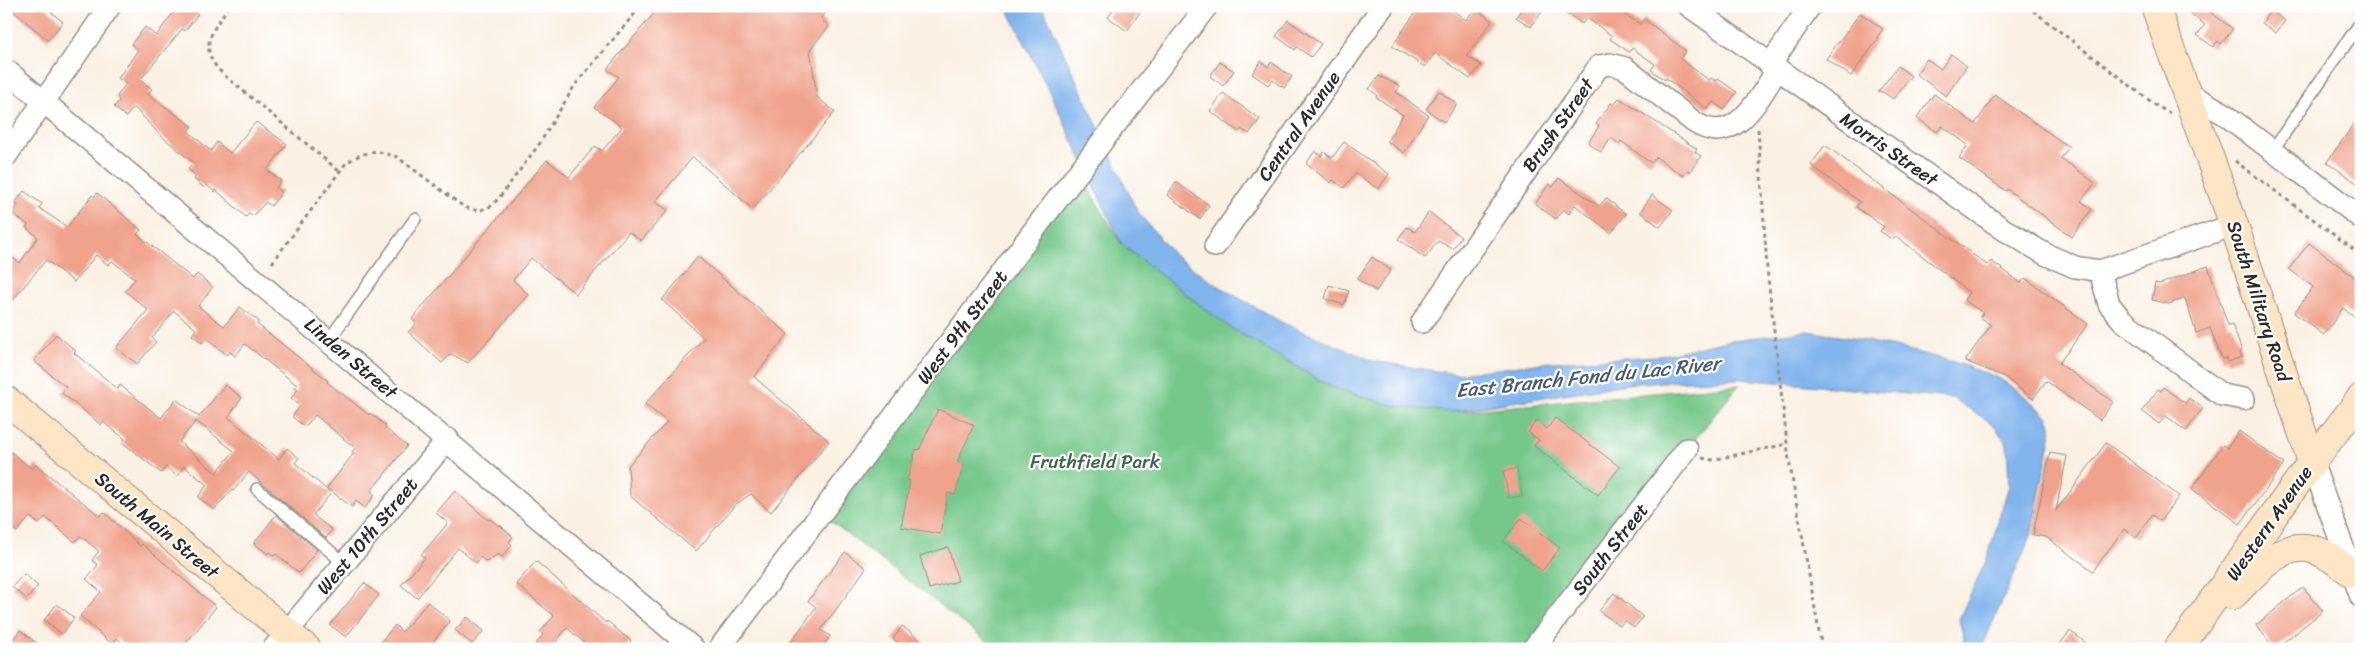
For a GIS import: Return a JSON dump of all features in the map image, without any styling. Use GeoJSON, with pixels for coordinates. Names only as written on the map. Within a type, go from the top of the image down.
{"type":"FeatureCollection","features":[{"type":"Feature","properties":{"kind":"main road","name":"South Military Road"},"geometry":{"type":"LineString","coordinates":[[2155,6],[2234,225],[2312,462]]}},
{"type":"Feature","properties":{"kind":"main road","name":"Western Avenue"},"geometry":{"type":"LineString","coordinates":[[2179,648],[2312,462],[2361,398]]}},
{"type":"Feature","properties":{"kind":"main road","name":"South Main Street"},"geometry":{"type":"LineString","coordinates":[[6,400],[289,643]]}},
{"type":"Feature","properties":{"kind":"main road"},"geometry":{"type":"LineString","coordinates":[[2179,648],[2270,559],[2287,551],[2299,548],[2313,549],[2356,585]]}},
{"type":"Feature","properties":{"kind":"street"},"geometry":{"type":"LineString","coordinates":[[6,156],[110,6]]}},
{"type":"Feature","properties":{"kind":"street","name":"West 9th Street"},"geometry":{"type":"LineString","coordinates":[[719,649],[1071,182],[1207,6]]}},
{"type":"Feature","properties":{"kind":"street","name":"Central Avenue"},"geometry":{"type":"LineString","coordinates":[[1214,246],[1383,6]]}},
{"type":"Feature","properties":{"kind":"street","name":"Morris Street"},"geometry":{"type":"LineString","coordinates":[[1689,6],[1773,68],[2029,246],[2075,267],[2100,271],[2234,225]]}},
{"type":"Feature","properties":{"kind":"street","name":"Brush Street"},"geometry":{"type":"LineString","coordinates":[[1422,322],[1599,66],[1610,64],[1625,68],[1694,122],[1703,128],[1715,131],[1732,126],[1742,119],[1810,6]]}},
{"type":"Feature","properties":{"kind":"street","name":"Linden Street"},"geometry":{"type":"LineString","coordinates":[[6,70],[448,439],[694,649]]}},
{"type":"Feature","properties":{"kind":"street"},"geometry":{"type":"LineString","coordinates":[[2186,92],[2223,113],[2361,218]]}},
{"type":"Feature","properties":{"kind":"street"},"geometry":{"type":"LineString","coordinates":[[2100,271],[2109,304],[2122,320],[2222,395],[2244,399]]}},
{"type":"Feature","properties":{"kind":"street","name":"West 10th Street"},"geometry":{"type":"LineString","coordinates":[[289,643],[344,563],[448,439]]}},
{"type":"Feature","properties":{"kind":"street","name":"South Street"},"geometry":{"type":"LineString","coordinates":[[1533,649],[1687,449]]}},
{"type":"Feature","properties":{"kind":"street","name":"South Military Road"},"geometry":{"type":"LineString","coordinates":[[2312,462],[2356,585]]}},
{"type":"Feature","properties":{"kind":"lane"},"geometry":{"type":"LineString","coordinates":[[2272,151],[2361,22]]}},
{"type":"Feature","properties":{"kind":"lane"},"geometry":{"type":"LineString","coordinates":[[329,340],[415,218]]}},
{"type":"Feature","properties":{"kind":"lane"},"geometry":{"type":"LineString","coordinates":[[257,489],[344,563]]}},
{"type":"Feature","properties":{"kind":"path"},"geometry":{"type":"LineString","coordinates":[[229,6],[209,39],[207,49],[209,58],[224,74],[339,171]]}},
{"type":"Feature","properties":{"kind":"path"},"geometry":{"type":"LineString","coordinates":[[272,263],[339,171],[346,163],[360,155],[376,151],[397,157],[464,207],[479,211],[486,209],[499,198],[540,143],[575,85],[641,6]]}},
{"type":"Feature","properties":{"kind":"path"},"geometry":{"type":"LineString","coordinates":[[1758,127],[1767,269],[1787,444],[1822,649]]}},
{"type":"Feature","properties":{"kind":"path"},"geometry":{"type":"LineString","coordinates":[[1687,449],[1698,456],[1712,460],[1787,444]]}},
{"type":"Feature","properties":{"kind":"green space","name":"Fruthfield Park"},"geometry":{"type":"Polygon","coordinates":[[[1079,172],[1122,245],[1227,325],[1331,388],[1395,406],[1451,412],[1739,385],[1687,449],[1533,649],[997,649],[820,513],[1079,172]]]}},
{"type":"Feature","properties":{"kind":"water","name":"East Branch Fond du Lac River"},"geometry":{"type":"Polygon","coordinates":[[[1006,6],[1042,6],[1137,211],[1175,256],[1218,286],[1283,323],[1373,361],[1456,374],[1551,362],[1658,356],[1732,340],[1807,331],[1904,349],[1957,363],[1997,377],[2020,392],[2047,416],[2051,424],[2051,437],[2031,536],[1981,649],[1960,649],[1964,639],[1959,619],[1988,556],[2009,485],[2007,444],[1993,424],[1952,398],[1741,379],[1634,383],[1449,412],[1395,406],[1331,387],[1226,325],[1122,245],[1055,103],[1006,6]]]}},
{"type":"Feature","properties":{"kind":"building"},"geometry":{"type":"Polygon","coordinates":[[[7,6],[44,6],[63,22],[48,40],[7,6]]]}},
{"type":"Feature","properties":{"kind":"building"},"geometry":{"type":"Polygon","coordinates":[[[178,6],[188,6],[198,14],[185,31],[182,29],[140,80],[152,89],[148,94],[192,126],[188,131],[211,151],[217,142],[230,153],[256,122],[287,144],[267,170],[281,181],[276,188],[282,192],[271,206],[266,202],[253,216],[250,213],[246,217],[216,190],[215,192],[207,185],[204,188],[194,179],[196,176],[188,169],[194,163],[158,133],[134,107],[126,117],[114,107],[119,101],[117,96],[126,84],[118,78],[138,50],[131,44],[145,27],[156,36],[178,6]]]}},
{"type":"Feature","properties":{"kind":"building"},"geometry":{"type":"Polygon","coordinates":[[[660,6],[831,6],[821,18],[829,27],[810,49],[817,97],[835,112],[753,209],[693,157],[655,202],[668,210],[641,241],[629,232],[576,294],[531,258],[513,280],[529,295],[468,363],[451,354],[442,363],[408,332],[416,324],[412,319],[547,160],[569,177],[595,146],[602,151],[622,127],[594,107],[619,77],[607,69],[660,6]]]}},
{"type":"Feature","properties":{"kind":"building"},"geometry":{"type":"Polygon","coordinates":[[[1116,6],[1144,6],[1127,31],[1108,17],[1116,6]]]}},
{"type":"Feature","properties":{"kind":"building"},"geometry":{"type":"Polygon","coordinates":[[[1420,6],[1447,6],[1466,20],[1475,8],[1492,21],[1467,56],[1481,65],[1470,79],[1435,53],[1425,67],[1392,46],[1420,6]]]}},
{"type":"Feature","properties":{"kind":"building"},"geometry":{"type":"Polygon","coordinates":[[[1524,6],[1546,6],[1531,27],[1516,17],[1524,6]]]}},
{"type":"Feature","properties":{"kind":"building"},"geometry":{"type":"Polygon","coordinates":[[[1558,6],[1611,6],[1640,24],[1644,19],[1686,51],[1680,59],[1709,80],[1711,78],[1716,81],[1718,79],[1737,92],[1724,110],[1713,102],[1707,109],[1666,78],[1665,80],[1651,70],[1655,64],[1632,48],[1629,52],[1610,39],[1612,36],[1587,18],[1582,24],[1558,6]]]}},
{"type":"Feature","properties":{"kind":"building"},"geometry":{"type":"Polygon","coordinates":[[[2185,6],[2202,6],[2233,29],[2221,44],[2218,41],[2213,47],[2197,35],[2205,25],[2184,8],[2185,6]]]}},
{"type":"Feature","properties":{"kind":"building"},"geometry":{"type":"Polygon","coordinates":[[[2271,10],[2285,21],[2276,33],[2262,23],[2271,10]]]}},
{"type":"Feature","properties":{"kind":"building"},"geometry":{"type":"Polygon","coordinates":[[[1860,13],[1883,29],[1877,37],[1879,38],[1851,76],[1826,59],[1860,13]]]}},
{"type":"Feature","properties":{"kind":"building"},"geometry":{"type":"Polygon","coordinates":[[[1288,20],[1321,44],[1311,57],[1297,47],[1295,50],[1276,36],[1288,20]]]}},
{"type":"Feature","properties":{"kind":"building"},"geometry":{"type":"Polygon","coordinates":[[[1951,54],[1967,66],[1946,96],[1916,74],[1927,59],[1941,69],[1951,54]]]}},
{"type":"Feature","properties":{"kind":"building"},"geometry":{"type":"Polygon","coordinates":[[[1261,61],[1268,67],[1271,62],[1292,77],[1284,88],[1272,80],[1268,85],[1252,74],[1261,61]]]}},
{"type":"Feature","properties":{"kind":"building"},"geometry":{"type":"Polygon","coordinates":[[[1220,62],[1234,71],[1223,86],[1210,76],[1220,62]]]}},
{"type":"Feature","properties":{"kind":"building"},"geometry":{"type":"Polygon","coordinates":[[[1898,66],[1911,76],[1893,99],[1883,92],[1878,92],[1898,66]]]}},
{"type":"Feature","properties":{"kind":"building"},"geometry":{"type":"Polygon","coordinates":[[[1379,76],[1400,86],[1396,92],[1428,115],[1404,153],[1387,141],[1403,115],[1376,97],[1377,95],[1369,89],[1379,76]]]}},
{"type":"Feature","properties":{"kind":"building"},"geometry":{"type":"Polygon","coordinates":[[[1439,91],[1457,104],[1444,122],[1426,109],[1439,91]]]}},
{"type":"Feature","properties":{"kind":"building"},"geometry":{"type":"Polygon","coordinates":[[[1223,93],[1260,119],[1249,134],[1241,129],[1239,132],[1210,111],[1223,93]]]}},
{"type":"Feature","properties":{"kind":"building"},"geometry":{"type":"Polygon","coordinates":[[[1934,94],[1975,124],[1995,95],[2069,147],[2061,158],[2095,183],[2081,201],[2092,209],[2072,237],[2007,189],[2006,191],[1959,158],[1968,145],[1942,126],[1937,132],[1917,118],[1934,94]]]}},
{"type":"Feature","properties":{"kind":"building"},"geometry":{"type":"Polygon","coordinates":[[[1619,98],[1697,149],[1695,152],[1701,156],[1690,172],[1688,170],[1683,176],[1656,157],[1651,163],[1621,141],[1619,144],[1611,138],[1601,152],[1588,143],[1599,126],[1596,124],[1611,103],[1614,105],[1619,98]]]}},
{"type":"Feature","properties":{"kind":"building"},"geometry":{"type":"Polygon","coordinates":[[[2361,114],[2361,186],[2327,162],[2361,114]]]}},
{"type":"Feature","properties":{"kind":"building"},"geometry":{"type":"Polygon","coordinates":[[[1344,142],[1389,174],[1378,189],[1355,173],[1344,188],[1333,180],[1331,183],[1306,164],[1315,151],[1321,156],[1324,152],[1332,158],[1344,142]]]}},
{"type":"Feature","properties":{"kind":"building"},"geometry":{"type":"Polygon","coordinates":[[[1825,145],[1987,265],[1991,261],[2021,283],[2025,278],[2088,324],[2059,363],[2113,402],[2100,420],[2046,381],[2033,399],[2003,376],[1965,361],[1991,325],[1980,317],[1983,313],[1964,300],[1969,292],[1896,236],[1893,240],[1880,231],[1884,227],[1856,207],[1860,202],[1811,165],[1825,145]]]}},
{"type":"Feature","properties":{"kind":"building"},"geometry":{"type":"Polygon","coordinates":[[[1559,178],[1599,206],[1606,198],[1626,214],[1611,233],[1575,205],[1569,214],[1563,209],[1556,219],[1535,204],[1549,184],[1553,187],[1559,178]]]}},
{"type":"Feature","properties":{"kind":"building"},"geometry":{"type":"Polygon","coordinates":[[[1176,182],[1209,205],[1200,219],[1167,195],[1176,182]]]}},
{"type":"Feature","properties":{"kind":"building"},"geometry":{"type":"Polygon","coordinates":[[[24,191],[42,204],[39,208],[67,227],[92,195],[94,197],[97,193],[141,230],[137,234],[193,279],[197,274],[213,287],[198,306],[224,326],[240,307],[259,321],[257,324],[321,375],[327,382],[386,426],[385,428],[407,446],[371,491],[375,495],[365,508],[356,501],[352,507],[327,488],[354,453],[352,452],[355,448],[315,415],[305,427],[292,417],[300,406],[291,398],[298,389],[295,387],[297,385],[245,344],[235,356],[230,352],[227,355],[206,338],[202,343],[192,335],[196,329],[174,311],[152,338],[156,342],[137,364],[116,348],[148,310],[125,291],[135,279],[112,261],[108,265],[96,255],[74,282],[46,260],[6,308],[6,252],[20,263],[38,237],[26,228],[28,225],[13,214],[18,205],[15,203],[24,191]]]}},
{"type":"Feature","properties":{"kind":"building"},"geometry":{"type":"Polygon","coordinates":[[[1652,195],[1673,210],[1660,227],[1640,212],[1652,195]]]}},
{"type":"Feature","properties":{"kind":"building"},"geometry":{"type":"Polygon","coordinates":[[[1429,212],[1461,237],[1453,249],[1438,241],[1425,258],[1398,239],[1407,227],[1415,232],[1429,212]]]}},
{"type":"Feature","properties":{"kind":"building"},"geometry":{"type":"Polygon","coordinates":[[[2309,243],[2361,282],[2361,321],[2343,308],[2324,335],[2294,313],[2313,287],[2289,269],[2309,243]]]}},
{"type":"Feature","properties":{"kind":"building"},"geometry":{"type":"Polygon","coordinates":[[[698,257],[788,334],[754,377],[829,441],[771,512],[751,494],[736,504],[696,551],[630,496],[628,466],[667,422],[645,404],[704,338],[662,300],[698,257]]]}},
{"type":"Feature","properties":{"kind":"building"},"geometry":{"type":"Polygon","coordinates":[[[1372,257],[1391,270],[1376,291],[1357,279],[1372,257]]]}},
{"type":"Feature","properties":{"kind":"building"},"geometry":{"type":"Polygon","coordinates":[[[2208,266],[2228,325],[2232,324],[2242,351],[2240,352],[2242,357],[2227,362],[2226,358],[2222,359],[2210,328],[2196,333],[2185,298],[2169,304],[2152,300],[2155,283],[2160,284],[2208,266]]]}},
{"type":"Feature","properties":{"kind":"building"},"geometry":{"type":"Polygon","coordinates":[[[1329,285],[1349,291],[1344,305],[1325,299],[1329,285]]]}},
{"type":"Feature","properties":{"kind":"building"},"geometry":{"type":"Polygon","coordinates":[[[56,334],[76,351],[74,353],[118,389],[120,385],[161,418],[176,399],[199,417],[225,385],[242,398],[228,417],[279,459],[287,448],[299,458],[295,463],[331,493],[313,515],[332,530],[326,538],[249,472],[214,510],[198,497],[207,485],[184,466],[177,476],[166,467],[161,473],[122,442],[125,439],[103,422],[101,425],[62,393],[66,387],[34,361],[56,334]],[[196,421],[179,442],[216,473],[234,451],[196,421]]]}},
{"type":"Feature","properties":{"kind":"building"},"geometry":{"type":"Polygon","coordinates":[[[2163,387],[2185,403],[2189,398],[2203,408],[2186,431],[2166,416],[2159,424],[2142,411],[2158,389],[2161,391],[2163,387]]]}},
{"type":"Feature","properties":{"kind":"building"},"geometry":{"type":"Polygon","coordinates":[[[938,409],[974,425],[957,462],[964,464],[955,495],[948,493],[940,534],[901,527],[910,481],[907,480],[916,449],[919,450],[938,409]]]}},
{"type":"Feature","properties":{"kind":"building"},"geometry":{"type":"Polygon","coordinates":[[[1555,418],[1620,467],[1598,495],[1534,446],[1539,440],[1528,432],[1537,420],[1547,429],[1555,418]]]}},
{"type":"Feature","properties":{"kind":"building"},"geometry":{"type":"Polygon","coordinates":[[[2239,431],[2284,464],[2240,524],[2192,489],[2223,445],[2227,448],[2239,431]]]}},
{"type":"Feature","properties":{"kind":"building"},"geometry":{"type":"Polygon","coordinates":[[[2106,443],[2179,496],[2160,521],[2152,515],[2136,538],[2124,529],[2093,571],[2046,537],[2033,535],[2050,453],[2067,456],[2056,511],[2106,443]]]}},
{"type":"Feature","properties":{"kind":"building"},"geometry":{"type":"Polygon","coordinates":[[[6,448],[32,469],[36,465],[100,516],[104,512],[140,546],[142,544],[216,607],[181,649],[129,649],[117,638],[112,644],[80,616],[101,592],[86,579],[98,565],[92,560],[99,551],[80,536],[75,542],[45,517],[39,524],[30,517],[17,532],[6,523],[6,448]]]}},
{"type":"Feature","properties":{"kind":"building"},"geometry":{"type":"Polygon","coordinates":[[[1517,468],[1522,496],[1509,498],[1503,471],[1517,468]]]}},
{"type":"Feature","properties":{"kind":"building"},"geometry":{"type":"Polygon","coordinates":[[[455,491],[488,520],[490,519],[500,525],[513,537],[509,542],[512,545],[502,557],[498,554],[486,562],[481,557],[476,563],[458,548],[417,598],[401,585],[425,558],[421,555],[448,523],[436,513],[455,491]]]}},
{"type":"Feature","properties":{"kind":"building"},"geometry":{"type":"Polygon","coordinates":[[[276,515],[317,550],[299,573],[276,554],[274,556],[269,552],[268,554],[254,543],[276,515]]]}},
{"type":"Feature","properties":{"kind":"building"},"geometry":{"type":"Polygon","coordinates":[[[1521,518],[1560,548],[1542,571],[1503,541],[1521,518]]]}},
{"type":"Feature","properties":{"kind":"building"},"geometry":{"type":"Polygon","coordinates":[[[948,547],[958,581],[929,589],[920,556],[948,547]]]}},
{"type":"Feature","properties":{"kind":"building"},"geometry":{"type":"Polygon","coordinates":[[[845,552],[866,568],[821,630],[830,636],[821,649],[786,649],[816,607],[808,601],[845,552]]]}},
{"type":"Feature","properties":{"kind":"building"},"geometry":{"type":"Polygon","coordinates":[[[536,561],[606,623],[607,621],[631,641],[624,649],[592,649],[567,628],[550,649],[532,649],[543,635],[540,632],[554,616],[516,584],[536,561]]]}},
{"type":"Feature","properties":{"kind":"building"},"geometry":{"type":"Polygon","coordinates":[[[24,574],[38,586],[27,599],[12,587],[24,574]]]}},
{"type":"Feature","properties":{"kind":"building"},"geometry":{"type":"Polygon","coordinates":[[[364,583],[379,595],[346,637],[330,625],[364,583]]]}},
{"type":"Feature","properties":{"kind":"building"},"geometry":{"type":"Polygon","coordinates":[[[2303,587],[2323,611],[2275,649],[2256,625],[2303,587]]]}},
{"type":"Feature","properties":{"kind":"building"},"geometry":{"type":"Polygon","coordinates":[[[1614,593],[1643,617],[1634,628],[1625,620],[1620,626],[1599,611],[1614,593]]]}},
{"type":"Feature","properties":{"kind":"building"},"geometry":{"type":"Polygon","coordinates":[[[428,602],[450,621],[427,649],[375,649],[395,625],[402,632],[428,602]]]}},
{"type":"Feature","properties":{"kind":"building"},"geometry":{"type":"Polygon","coordinates":[[[57,604],[74,618],[62,634],[44,620],[57,604]]]}},
{"type":"Feature","properties":{"kind":"building"},"geometry":{"type":"Polygon","coordinates":[[[467,617],[484,631],[472,644],[455,630],[467,617]]]}},
{"type":"Feature","properties":{"kind":"building"},"geometry":{"type":"Polygon","coordinates":[[[902,626],[932,649],[907,649],[893,639],[902,626]]]}},
{"type":"Feature","properties":{"kind":"building"},"geometry":{"type":"Polygon","coordinates":[[[20,630],[44,649],[6,649],[20,630]]]}},
{"type":"Feature","properties":{"kind":"building"},"geometry":{"type":"Polygon","coordinates":[[[2070,631],[2094,649],[2056,649],[2070,631]]]}}]}
